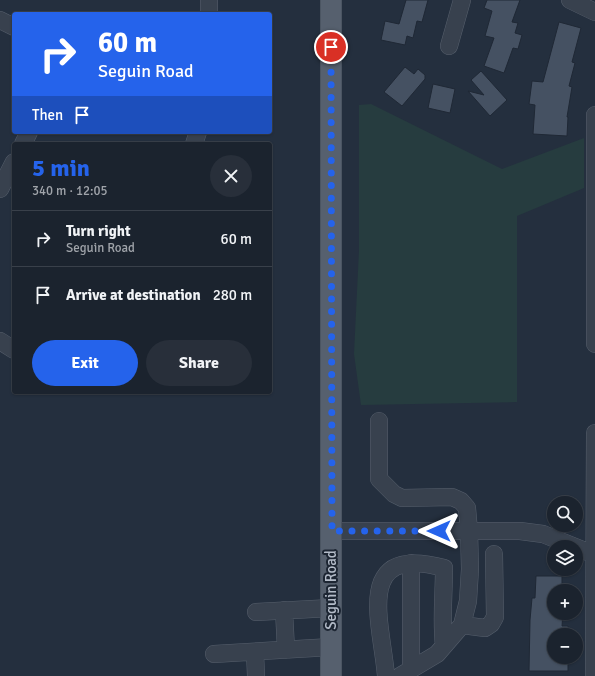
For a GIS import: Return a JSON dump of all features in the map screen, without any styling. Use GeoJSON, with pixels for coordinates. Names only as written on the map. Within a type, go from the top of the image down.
{"type":"FeatureCollection","features":[{"type":"Feature","properties":{"kind":"main road","name":"Seguin Road"},"geometry":{"type":"LineString","coordinates":[[331,0],[331,676]]}},
{"type":"Feature","properties":{"kind":"street"},"geometry":{"type":"LineString","coordinates":[[209,0],[209,12]]}},
{"type":"Feature","properties":{"kind":"street"},"geometry":{"type":"LineString","coordinates":[[449,46],[462,0]]}},
{"type":"Feature","properties":{"kind":"street"},"geometry":{"type":"LineString","coordinates":[[570,0],[595,12]]}},
{"type":"Feature","properties":{"kind":"street"},"geometry":{"type":"LineString","coordinates":[[0,20],[12,26]]}},
{"type":"Feature","properties":{"kind":"street"},"geometry":{"type":"LineString","coordinates":[[595,115],[595,344]]}},
{"type":"Feature","properties":{"kind":"street"},"geometry":{"type":"LineString","coordinates":[[0,189],[12,166]]}},
{"type":"Feature","properties":{"kind":"street"},"geometry":{"type":"LineString","coordinates":[[0,341],[12,349]]}},
{"type":"Feature","properties":{"kind":"street"},"geometry":{"type":"LineString","coordinates":[[379,421],[379,479],[394,494],[402,498],[452,497],[461,501],[467,508],[470,569],[468,601],[462,625],[437,654],[405,673]]}},
{"type":"Feature","properties":{"kind":"street"},"geometry":{"type":"LineString","coordinates":[[594,676],[595,433]]}},
{"type":"Feature","properties":{"kind":"street"},"geometry":{"type":"LineString","coordinates":[[332,531],[520,531],[543,534],[594,554]]}},
{"type":"Feature","properties":{"kind":"street"},"geometry":{"type":"LineString","coordinates":[[462,625],[485,628],[491,624],[495,617],[494,554]]}},
{"type":"Feature","properties":{"kind":"street"},"geometry":{"type":"LineString","coordinates":[[386,676],[378,624],[378,596],[381,580],[392,569],[411,563],[433,565],[444,568],[442,625],[444,646]]}},
{"type":"Feature","properties":{"kind":"street"},"geometry":{"type":"LineString","coordinates":[[405,673],[411,563]]}},
{"type":"Feature","properties":{"kind":"street"},"geometry":{"type":"LineString","coordinates":[[256,612],[331,608]]}},
{"type":"Feature","properties":{"kind":"street"},"geometry":{"type":"LineString","coordinates":[[284,610],[286,650]]}},
{"type":"Feature","properties":{"kind":"street"},"geometry":{"type":"LineString","coordinates":[[214,654],[331,647]]}},
{"type":"Feature","properties":{"kind":"street"},"geometry":{"type":"LineString","coordinates":[[256,652],[256,676]]}},
{"type":"Feature","properties":{"kind":"green space"},"geometry":{"type":"Polygon","coordinates":[[[371,104],[502,169],[584,138],[584,188],[517,216],[517,402],[361,405],[354,354],[359,250],[359,105],[371,104]]]}},
{"type":"Feature","properties":{"kind":"building"},"geometry":{"type":"Polygon","coordinates":[[[406,0],[428,0],[422,22],[417,21],[413,38],[407,36],[405,45],[381,40],[385,21],[399,24],[406,0]]]}},
{"type":"Feature","properties":{"kind":"building"},"geometry":{"type":"Polygon","coordinates":[[[487,0],[520,0],[512,22],[518,23],[515,33],[522,35],[518,49],[513,48],[504,73],[484,66],[494,38],[485,36],[492,11],[484,8],[487,0]]]}},
{"type":"Feature","properties":{"kind":"building"},"geometry":{"type":"Polygon","coordinates":[[[559,22],[581,28],[572,62],[575,63],[569,86],[572,87],[567,117],[567,136],[533,134],[535,105],[529,104],[532,81],[543,82],[559,22]]]}},
{"type":"Feature","properties":{"kind":"building"},"geometry":{"type":"Polygon","coordinates":[[[405,67],[414,74],[418,69],[425,75],[425,79],[402,106],[384,92],[405,67]]]}},
{"type":"Feature","properties":{"kind":"building"},"geometry":{"type":"Polygon","coordinates":[[[481,71],[507,100],[490,116],[468,91],[484,95],[471,80],[481,71]]]}},
{"type":"Feature","properties":{"kind":"building"},"geometry":{"type":"Polygon","coordinates":[[[433,84],[455,89],[450,113],[428,108],[433,84]]]}},
{"type":"Feature","properties":{"kind":"building"},"geometry":{"type":"Polygon","coordinates":[[[536,576],[562,576],[562,584],[547,584],[547,620],[562,620],[562,626],[568,626],[568,628],[547,628],[547,664],[568,664],[568,671],[529,671],[530,620],[532,598],[535,598],[536,576]]]}},
{"type":"Feature","properties":{"kind":"route"},"geometry":{"type":"LineString","coordinates":[[331,47],[332,531],[439,531]]}}]}
